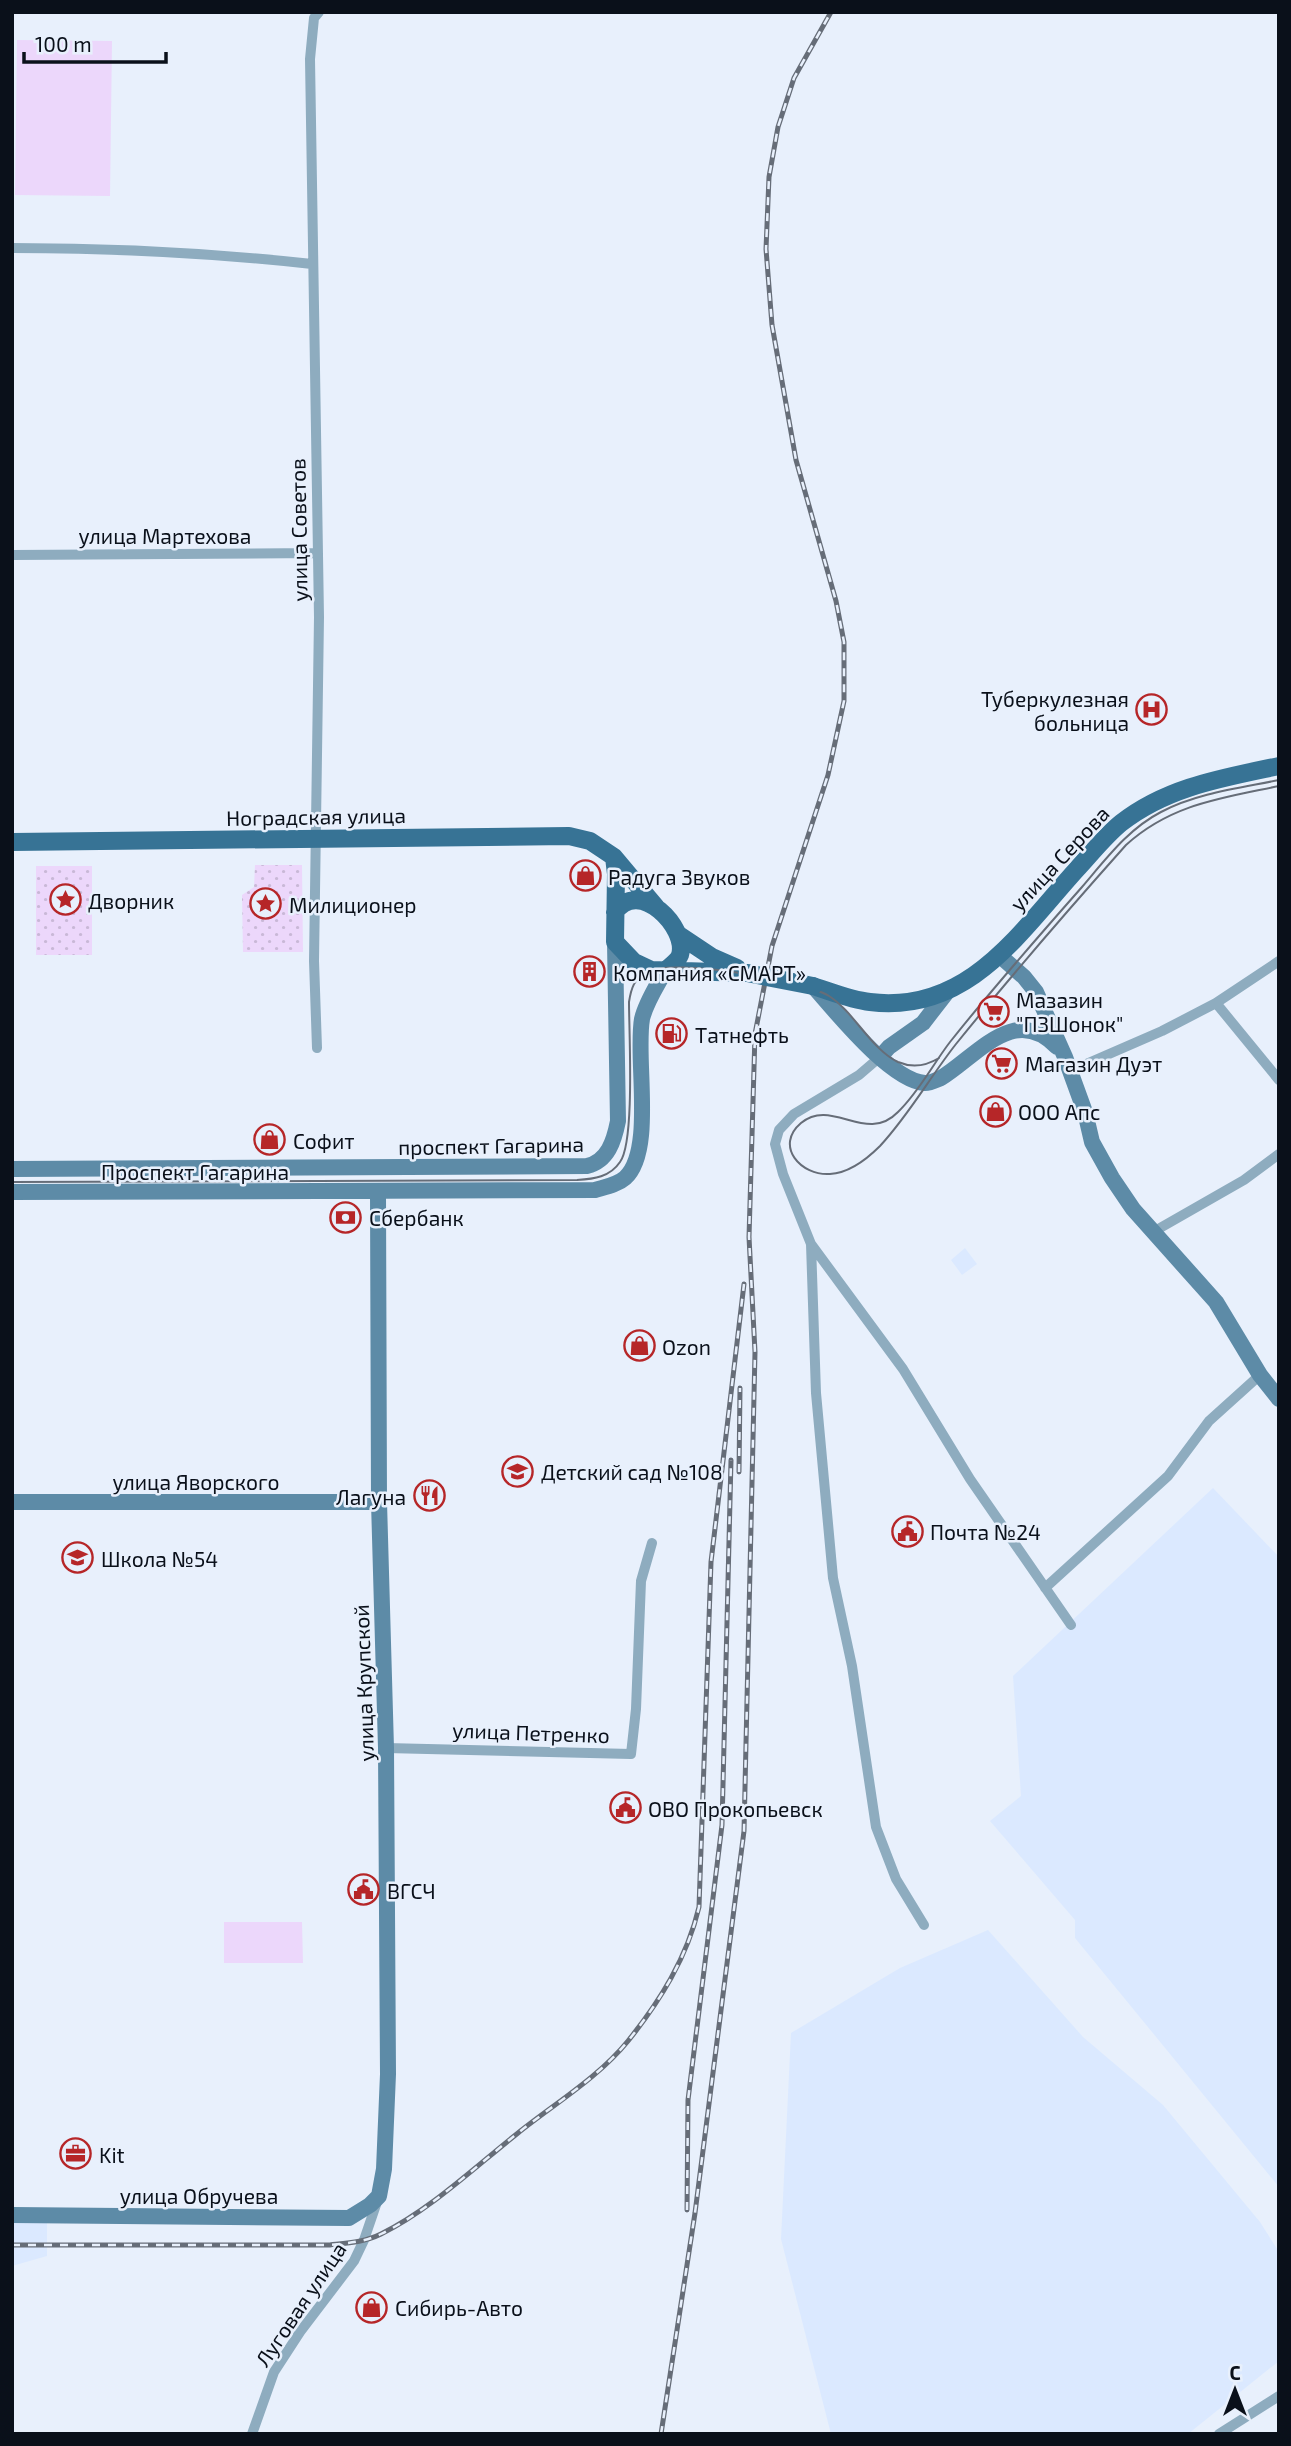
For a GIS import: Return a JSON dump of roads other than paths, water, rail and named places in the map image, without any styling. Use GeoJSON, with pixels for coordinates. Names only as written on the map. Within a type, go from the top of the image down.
{"type":"FeatureCollection","features":[{"type":"Feature","properties":{"kind":"main road","name":"улица Серова"},"geometry":{"type":"LineString","coordinates":[[747,972],[813,986],[860,1000],[908,1003],[928,1000],[971,979],[999,955],[1118,825],[1147,805],[1181,789],[1279,766]]}},
{"type":"Feature","properties":{"kind":"main road","name":"Ноградская улица"},"geometry":{"type":"LineString","coordinates":[[12,842],[569,836],[590,841],[614,857],[656,907]]}},
{"type":"Feature","properties":{"kind":"main road"},"geometry":{"type":"LineString","coordinates":[[614,857],[615,942],[624,953],[645,969],[747,972]]}},
{"type":"Feature","properties":{"kind":"main road"},"geometry":{"type":"LineString","coordinates":[[615,912],[624,902],[633,900],[656,907],[679,935],[712,957],[747,972]]}},
{"type":"Feature","properties":{"kind":"main road"},"geometry":{"type":"LineString","coordinates":[[378,1192],[595,1190],[610,1186],[625,1177],[638,1156],[642,1129],[640,1038],[643,1017],[665,971],[680,956],[679,935]]}},
{"type":"Feature","properties":{"kind":"main road","name":"проспект Гагарина"},"geometry":{"type":"LineString","coordinates":[[327,1167],[587,1166],[602,1159],[613,1142],[618,1121],[615,942]]}},
{"type":"Feature","properties":{"kind":"main road"},"geometry":{"type":"LineString","coordinates":[[999,955],[1024,977],[1036,992],[1064,1053],[1085,1112],[1092,1142],[1112,1178],[1153,1233],[1216,1301],[1260,1375],[1279,1399]]}},
{"type":"Feature","properties":{"kind":"main road"},"geometry":{"type":"LineString","coordinates":[[813,986],[880,1057],[898,1072],[925,1083],[941,1078],[993,1040],[1010,1031],[1036,1031],[1049,1038],[1064,1053]]}},
{"type":"Feature","properties":{"kind":"main road"},"geometry":{"type":"LineString","coordinates":[[880,1057],[889,1047],[923,1023],[947,992]]}},
{"type":"Feature","properties":{"kind":"main road","name":"Проспект Гагарина"},"geometry":{"type":"LineString","coordinates":[[12,1169],[327,1167]]}},
{"type":"Feature","properties":{"kind":"main road","name":"Проспект Гагарина"},"geometry":{"type":"LineString","coordinates":[[12,1192],[378,1192]]}},
{"type":"Feature","properties":{"kind":"main road","name":"улица Крупской"},"geometry":{"type":"LineString","coordinates":[[378,1192],[379,1502],[386,1748],[388,2074],[384,2169],[379,2196]]}},
{"type":"Feature","properties":{"kind":"main road","name":"улица Яворского"},"geometry":{"type":"LineString","coordinates":[[12,1502],[379,1502]]}},
{"type":"Feature","properties":{"kind":"main road"},"geometry":{"type":"LineString","coordinates":[[349,2218],[379,2196]]}},
{"type":"Feature","properties":{"kind":"main road","name":"улица Обручева"},"geometry":{"type":"LineString","coordinates":[[12,2215],[349,2218]]}},
{"type":"Feature","properties":{"kind":"street","name":"улица Советов"},"geometry":{"type":"LineString","coordinates":[[317,1048],[314,961],[318,553],[310,59],[314,18],[318,12]]}},
{"type":"Feature","properties":{"kind":"street"},"geometry":{"type":"LineString","coordinates":[[12,247],[88,247],[217,254],[312,264]]}},
{"type":"Feature","properties":{"kind":"street","name":"улица Мартехова"},"geometry":{"type":"LineString","coordinates":[[12,555],[318,553]]}},
{"type":"Feature","properties":{"kind":"street"},"geometry":{"type":"LineString","coordinates":[[1070,1071],[1162,1031],[1216,1003],[1279,961]]}},
{"type":"Feature","properties":{"kind":"street"},"geometry":{"type":"LineString","coordinates":[[1216,1003],[1279,1080]]}},
{"type":"Feature","properties":{"kind":"street"},"geometry":{"type":"LineString","coordinates":[[880,1057],[859,1075],[794,1114],[779,1130],[775,1144],[777,1153],[811,1244],[903,1369],[970,1479],[1071,1625]]}},
{"type":"Feature","properties":{"kind":"street"},"geometry":{"type":"LineString","coordinates":[[1153,1233],[1244,1180],[1279,1154]]}},
{"type":"Feature","properties":{"kind":"street","name":"улица Крупской"},"geometry":{"type":"LineString","coordinates":[[378,1167],[378,1192]]}},
{"type":"Feature","properties":{"kind":"street"},"geometry":{"type":"LineString","coordinates":[[811,1244],[816,1393],[833,1578],[852,1666],[876,1827],[896,1879],[924,1925]]}},
{"type":"Feature","properties":{"kind":"street"},"geometry":{"type":"LineString","coordinates":[[1045,1588],[1168,1476],[1209,1421],[1260,1375]]}},
{"type":"Feature","properties":{"kind":"street","name":"улица Петренко"},"geometry":{"type":"LineString","coordinates":[[386,1748],[631,1754],[636,1709],[641,1581],[652,1543]]}},
{"type":"Feature","properties":{"kind":"street","name":"Луговая улица"},"geometry":{"type":"LineString","coordinates":[[252,2434],[274,2372],[300,2332],[354,2261],[379,2196]]}},
{"type":"Feature","properties":{"kind":"street"},"geometry":{"type":"LineString","coordinates":[[349,2218],[357,2224],[364,2240]]}},
{"type":"Feature","properties":{"kind":"street"},"geometry":{"type":"LineString","coordinates":[[1219,2434],[1279,2396]]}},
{"type":"Feature","properties":{"kind":"tram line"},"geometry":{"type":"LineString","coordinates":[[1279,780],[1189,800],[1161,812],[1138,827],[1109,855],[998,983],[898,1112],[886,1121],[874,1124],[825,1115],[813,1116],[793,1132],[790,1141],[794,1158],[809,1170],[830,1174],[851,1168],[875,1151],[891,1134],[946,1057],[998,993],[1126,845],[1143,831],[1179,811],[1279,786]]}},
{"type":"Feature","properties":{"kind":"tram line"},"geometry":{"type":"LineString","coordinates":[[12,1182],[577,1180],[601,1176],[620,1162],[628,1133],[631,993],[634,984],[643,974],[661,968],[709,969],[738,973],[815,990],[838,1003],[879,1048],[898,1062],[919,1065],[939,1058]]}},
{"type":"Feature","properties":{"kind":"railway"},"geometry":{"type":"LineString","coordinates":[[661,2434],[695,2213],[744,1831],[755,1352],[749,1237],[755,1034],[772,946],[828,775],[844,701],[844,642],[836,601],[796,460],[772,325],[766,249],[769,177],[778,127],[794,78],[831,12]]}},
{"type":"Feature","properties":{"kind":"railway"},"geometry":{"type":"LineString","coordinates":[[12,2245],[330,2245],[375,2237],[435,2200],[590,2079],[640,2026],[680,1961],[699,1907],[711,1562],[744,1284]]}},
{"type":"Feature","properties":{"kind":"railway"},"geometry":{"type":"LineString","coordinates":[[739,1472],[740,1388]]}},
{"type":"Feature","properties":{"kind":"railway"},"geometry":{"type":"LineString","coordinates":[[687,2210],[688,2100],[722,1825],[731,1460]]}},
{"type":"Feature","properties":{"kind":"place","name":"Туберкулезная больница"},"geometry":{"type":"Point","coordinates":[1152,710]}},
{"type":"Feature","properties":{"kind":"place","name":"Радуга Звуков"},"geometry":{"type":"Point","coordinates":[585,876]}},
{"type":"Feature","properties":{"kind":"place","name":"Дворник"},"geometry":{"type":"Point","coordinates":[65,900]}},
{"type":"Feature","properties":{"kind":"place","name":"Милиционер"},"geometry":{"type":"Point","coordinates":[266,904]}},
{"type":"Feature","properties":{"kind":"place","name":"Компания «СМАРТ»"},"geometry":{"type":"Point","coordinates":[590,972]}},
{"type":"Feature","properties":{"kind":"place","name":"Мазазин \"ПЗШонок\""},"geometry":{"type":"Point","coordinates":[993,1011]}},
{"type":"Feature","properties":{"kind":"place","name":"Татнефть"},"geometry":{"type":"Point","coordinates":[672,1034]}},
{"type":"Feature","properties":{"kind":"place","name":"Магазин Дуэт"},"geometry":{"type":"Point","coordinates":[1002,1063]}},
{"type":"Feature","properties":{"kind":"place","name":"ООО Апс"},"geometry":{"type":"Point","coordinates":[995,1111]}},
{"type":"Feature","properties":{"kind":"place","name":"Софит"},"geometry":{"type":"Point","coordinates":[270,1140]}},
{"type":"Feature","properties":{"kind":"place","name":"Сбербанк"},"geometry":{"type":"Point","coordinates":[346,1217]}},
{"type":"Feature","properties":{"kind":"place","name":"Ozon"},"geometry":{"type":"Point","coordinates":[639,1346]}},
{"type":"Feature","properties":{"kind":"place","name":"Детский сад №108"},"geometry":{"type":"Point","coordinates":[518,1471]}},
{"type":"Feature","properties":{"kind":"place","name":"Лагуна"},"geometry":{"type":"Point","coordinates":[429,1496]}},
{"type":"Feature","properties":{"kind":"place","name":"Почта №24"},"geometry":{"type":"Point","coordinates":[907,1531]}},
{"type":"Feature","properties":{"kind":"place","name":"Школа №54"},"geometry":{"type":"Point","coordinates":[78,1558]}},
{"type":"Feature","properties":{"kind":"place","name":"ОВО Прокопьевск"},"geometry":{"type":"Point","coordinates":[625,1808]}},
{"type":"Feature","properties":{"kind":"place","name":"ВГСЧ"},"geometry":{"type":"Point","coordinates":[364,1890]}},
{"type":"Feature","properties":{"kind":"place","name":"Kit"},"geometry":{"type":"Point","coordinates":[76,2154]}},
{"type":"Feature","properties":{"kind":"place","name":"Сибирь-Авто"},"geometry":{"type":"Point","coordinates":[372,2307]}}]}
